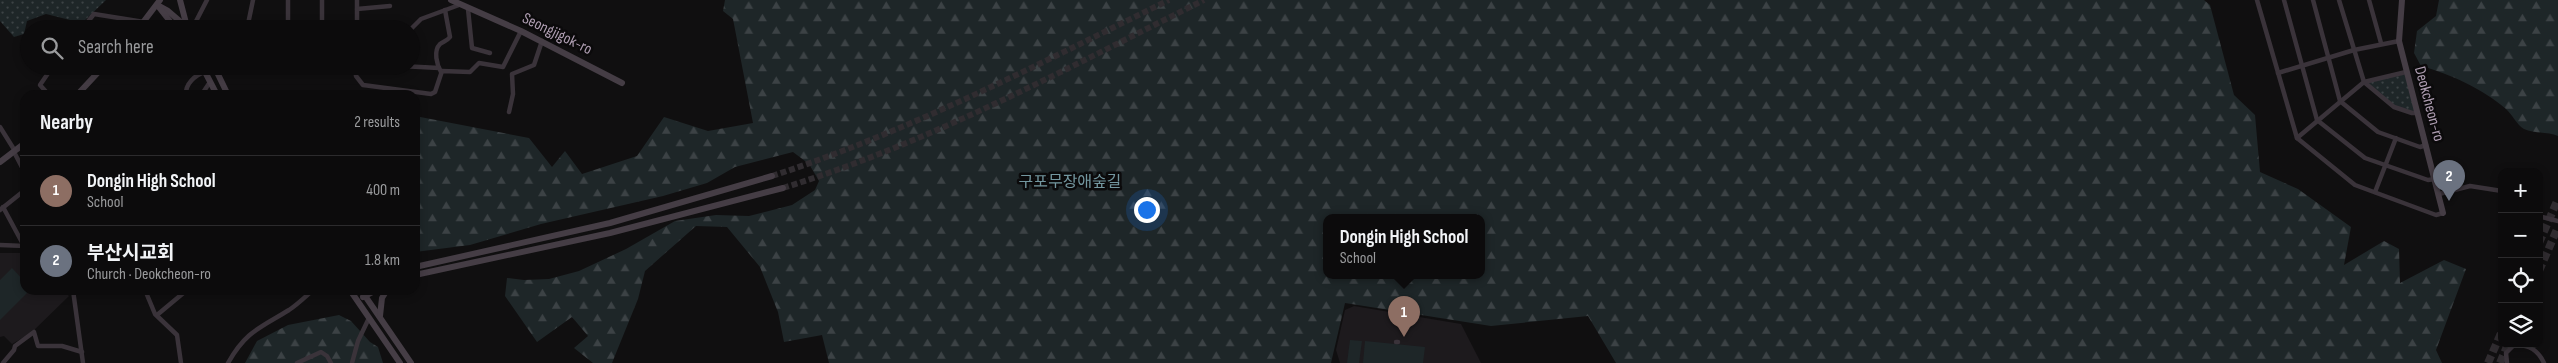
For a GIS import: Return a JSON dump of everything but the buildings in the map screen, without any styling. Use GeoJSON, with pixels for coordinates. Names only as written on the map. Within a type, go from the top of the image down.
{"type":"FeatureCollection","features":[{"type":"Feature","properties":{"kind":"main road"},"geometry":{"type":"LineString","coordinates":[[180,0],[184,20]]}},
{"type":"Feature","properties":{"kind":"main road","name":"Seongjigok-ro"},"geometry":{"type":"LineString","coordinates":[[451,0],[542,41],[622,83]]}},
{"type":"Feature","properties":{"kind":"main road","name":"Deokcheon-ro"},"geometry":{"type":"LineString","coordinates":[[2402,0],[2399,41],[2443,213]]}},
{"type":"Feature","properties":{"kind":"main road"},"geometry":{"type":"LineString","coordinates":[[159,3],[179,20]]}},
{"type":"Feature","properties":{"kind":"main road"},"geometry":{"type":"LineString","coordinates":[[147,20],[159,3]]}},
{"type":"Feature","properties":{"kind":"main road"},"geometry":{"type":"LineString","coordinates":[[159,3],[170,20]]}},
{"type":"Feature","properties":{"kind":"main road"},"geometry":{"type":"LineString","coordinates":[[82,90],[96,75]]}},
{"type":"Feature","properties":{"kind":"main road"},"geometry":{"type":"LineString","coordinates":[[206,75],[214,90]]}},
{"type":"Feature","properties":{"kind":"main road"},"geometry":{"type":"LineString","coordinates":[[218,75],[226,90]]}},
{"type":"Feature","properties":{"kind":"main road"},"geometry":{"type":"LineString","coordinates":[[0,162],[20,147]]}},
{"type":"Feature","properties":{"kind":"main road"},"geometry":{"type":"LineString","coordinates":[[420,266],[610,223],[772,176]]}},
{"type":"Feature","properties":{"kind":"main road"},"geometry":{"type":"LineString","coordinates":[[420,274],[610,233],[783,188]]}},
{"type":"Feature","properties":{"kind":"main road"},"geometry":{"type":"LineString","coordinates":[[353,295],[400,363]]}},
{"type":"Feature","properties":{"kind":"main road"},"geometry":{"type":"LineString","coordinates":[[365,295],[411,363]]}},
{"type":"Feature","properties":{"kind":"main road"},"geometry":{"type":"LineString","coordinates":[[380,316],[384,295]]}},
{"type":"Feature","properties":{"kind":"street"},"geometry":{"type":"LineString","coordinates":[[195,20],[207,0]]}},
{"type":"Feature","properties":{"kind":"street"},"geometry":{"type":"LineString","coordinates":[[249,20],[253,0]]}},
{"type":"Feature","properties":{"kind":"street"},"geometry":{"type":"LineString","coordinates":[[288,0],[288,20]]}},
{"type":"Feature","properties":{"kind":"street"},"geometry":{"type":"LineString","coordinates":[[322,0],[322,20]]}},
{"type":"Feature","properties":{"kind":"street"},"geometry":{"type":"LineString","coordinates":[[357,0],[357,20]]}},
{"type":"Feature","properties":{"kind":"street"},"geometry":{"type":"LineString","coordinates":[[2257,0],[2296,138],[2355,185],[2436,215],[2443,213]]}},
{"type":"Feature","properties":{"kind":"street"},"geometry":{"type":"LineString","coordinates":[[2284,0],[2317,120],[2365,158],[2428,180],[2435,179]]}},
{"type":"Feature","properties":{"kind":"street"},"geometry":{"type":"LineString","coordinates":[[2313,0],[2340,101],[2378,132],[2420,147],[2426,145]]}},
{"type":"Feature","properties":{"kind":"street"},"geometry":{"type":"LineString","coordinates":[[2339,0],[2364,82],[2394,106],[2412,113],[2417,112]]}},
{"type":"Feature","properties":{"kind":"street"},"geometry":{"type":"LineString","coordinates":[[2369,0],[2381,43]]}},
{"type":"Feature","properties":{"kind":"street"},"geometry":{"type":"LineString","coordinates":[[420,20],[459,5]]}},
{"type":"Feature","properties":{"kind":"street"},"geometry":{"type":"LineString","coordinates":[[357,9],[390,6]]}},
{"type":"Feature","properties":{"kind":"street"},"geometry":{"type":"LineString","coordinates":[[468,9],[472,48],[490,54]]}},
{"type":"Feature","properties":{"kind":"street"},"geometry":{"type":"LineString","coordinates":[[420,92],[431,94],[435,92],[440,70],[438,47],[450,37],[445,10]]}},
{"type":"Feature","properties":{"kind":"street"},"geometry":{"type":"LineString","coordinates":[[89,20],[94,14],[121,20]]}},
{"type":"Feature","properties":{"kind":"street"},"geometry":{"type":"LineString","coordinates":[[420,68],[470,72],[479,64],[503,67],[521,31]]}},
{"type":"Feature","properties":{"kind":"street"},"geometry":{"type":"LineString","coordinates":[[509,112],[513,94],[512,74],[534,65],[542,41]]}},
{"type":"Feature","properties":{"kind":"street"},"geometry":{"type":"LineString","coordinates":[[2278,73],[2354,50],[2381,43],[2399,41]]}},
{"type":"Feature","properties":{"kind":"street"},"geometry":{"type":"LineString","coordinates":[[2296,138],[2364,82],[2406,72]]}},
{"type":"Feature","properties":{"kind":"street"},"geometry":{"type":"LineString","coordinates":[[45,90],[40,84],[47,75]]}},
{"type":"Feature","properties":{"kind":"street"},"geometry":{"type":"LineString","coordinates":[[186,90],[196,75]]}},
{"type":"Feature","properties":{"kind":"street"},"geometry":{"type":"LineString","coordinates":[[356,75],[363,84],[404,90]]}},
{"type":"Feature","properties":{"kind":"street"},"geometry":{"type":"LineString","coordinates":[[205,90],[210,82]]}},
{"type":"Feature","properties":{"kind":"street"},"geometry":{"type":"LineString","coordinates":[[0,127],[20,163]]}},
{"type":"Feature","properties":{"kind":"street"},"geometry":{"type":"LineString","coordinates":[[2375,192],[2396,138]]}},
{"type":"Feature","properties":{"kind":"street"},"geometry":{"type":"LineString","coordinates":[[2439,194],[2470,186],[2498,190]]}},
{"type":"Feature","properties":{"kind":"street"},"geometry":{"type":"LineString","coordinates":[[20,194],[2,208],[20,238]]}},
{"type":"Feature","properties":{"kind":"street"},"geometry":{"type":"LineString","coordinates":[[2543,217],[2558,221]]}},
{"type":"Feature","properties":{"kind":"street"},"geometry":{"type":"LineString","coordinates":[[0,245],[20,246]]}},
{"type":"Feature","properties":{"kind":"street"},"geometry":{"type":"LineString","coordinates":[[74,295],[84,363]]}},
{"type":"Feature","properties":{"kind":"street"},"geometry":{"type":"LineString","coordinates":[[147,295],[157,315],[177,335],[181,363]]}},
{"type":"Feature","properties":{"kind":"street"},"geometry":{"type":"LineString","coordinates":[[157,315],[181,295]]}},
{"type":"Feature","properties":{"kind":"street"},"geometry":{"type":"LineString","coordinates":[[228,363],[243,340],[254,330],[289,310],[307,295]]}},
{"type":"Feature","properties":{"kind":"street"},"geometry":{"type":"LineString","coordinates":[[352,363],[358,341],[370,318]]}},
{"type":"Feature","properties":{"kind":"street"},"geometry":{"type":"LineString","coordinates":[[4,363],[15,346],[34,332],[38,346],[62,346],[82,352]]}},
{"type":"Feature","properties":{"kind":"street"},"geometry":{"type":"LineString","coordinates":[[2507,363],[2506,353],[2514,345],[2526,344],[2540,354],[2544,363]]}},
{"type":"Feature","properties":{"kind":"street"},"geometry":{"type":"LineString","coordinates":[[297,363],[321,352],[327,356],[331,363]]}},
{"type":"Feature","properties":{"kind":"shaded area"},"geometry":{"type":"Polygon","coordinates":[[[0,253],[20,253],[20,295],[69,296],[31,333],[12,344],[4,336],[0,337],[0,253]]]}},
{"type":"Feature","properties":{"kind":"shaded area"},"geometry":{"type":"Polygon","coordinates":[[[1354,306],[1461,324],[1481,363],[1340,363],[1336,350],[1345,310],[1354,306]]]}},
{"type":"Feature","properties":{"kind":"green space"},"geometry":{"type":"Polygon","coordinates":[[[0,0],[106,0],[85,20],[70,20],[46,14],[30,20],[20,20],[20,35],[14,37],[0,21],[0,0]]]}},
{"type":"Feature","properties":{"kind":"green space","name":"구포무장애숲길"},"geometry":{"type":"Polygon","coordinates":[[[725,0],[2204,0],[2210,5],[2234,95],[2255,115],[2260,172],[2298,189],[2351,227],[2344,265],[2384,241],[2399,249],[2400,283],[2444,260],[2466,269],[2436,350],[2442,363],[1616,363],[1588,316],[1491,326],[1345,303],[1331,363],[829,363],[822,335],[784,342],[778,312],[760,267],[727,227],[696,226],[645,271],[638,299],[612,363],[593,363],[574,348],[588,336],[572,317],[537,342],[505,296],[507,278],[524,280],[549,279],[579,271],[626,249],[675,221],[716,215],[749,216],[792,205],[815,190],[819,181],[809,164],[793,152],[735,167],[707,183],[663,196],[541,224],[470,245],[420,251],[420,117],[529,138],[552,167],[565,151],[582,174],[637,156],[664,117],[708,131],[753,123],[733,19],[723,11],[725,0]]]}},
{"type":"Feature","properties":{"kind":"green space"},"geometry":{"type":"Polygon","coordinates":[[[2439,0],[2558,0],[2558,136],[2524,129],[2506,109],[2487,95],[2455,78],[2421,66],[2414,53],[2417,31],[2436,16],[2439,0]]]}},
{"type":"Feature","properties":{"kind":"green space"},"geometry":{"type":"Polygon","coordinates":[[[2405,74],[2415,111],[2408,111],[2395,106],[2366,83],[2405,74]]]}},
{"type":"Feature","properties":{"kind":"green space"},"geometry":{"type":"Polygon","coordinates":[[[12,268],[20,277],[20,295],[25,295],[0,320],[0,280],[12,268]]]}},
{"type":"Feature","properties":{"kind":"green space"},"geometry":{"type":"Polygon","coordinates":[[[339,315],[351,321],[370,342],[378,347],[383,363],[245,363],[257,341],[288,325],[339,315]]]}},
{"type":"Feature","properties":{"kind":"green space"},"geometry":{"type":"Polygon","coordinates":[[[1350,340],[1362,341],[1359,363],[1347,363],[1350,340]]]}},
{"type":"Feature","properties":{"kind":"green space"},"geometry":{"type":"Polygon","coordinates":[[[1365,341],[1425,347],[1423,363],[1363,363],[1365,341]]]}},
{"type":"Feature","properties":{"kind":"tunnel"},"geometry":{"type":"LineString","coordinates":[[772,176],[874,139],[974,95],[1169,0]]}},
{"type":"Feature","properties":{"kind":"tunnel"},"geometry":{"type":"LineString","coordinates":[[783,188],[838,170],[892,149],[997,103],[1204,0]]}},
{"type":"Feature","properties":{"kind":"tunnel"},"geometry":{"type":"LineString","coordinates":[[2543,234],[2558,199]]}},
{"type":"Feature","properties":{"kind":"tunnel"},"geometry":{"type":"LineString","coordinates":[[2543,262],[2558,227]]}},
{"type":"Feature","properties":{"kind":"tunnel"},"geometry":{"type":"LineString","coordinates":[[2488,363],[2498,340]]}},
{"type":"Feature","properties":{"kind":"tunnel"},"geometry":{"type":"LineString","coordinates":[[2500,363],[2506,348]]}},
{"type":"Feature","properties":{"kind":"place","name":"부산시교회"},"geometry":{"type":"Point","coordinates":[2449,201]}},
{"type":"Feature","properties":{"kind":"place","name":"Dongin High School"},"geometry":{"type":"Point","coordinates":[1404,337]}}]}
